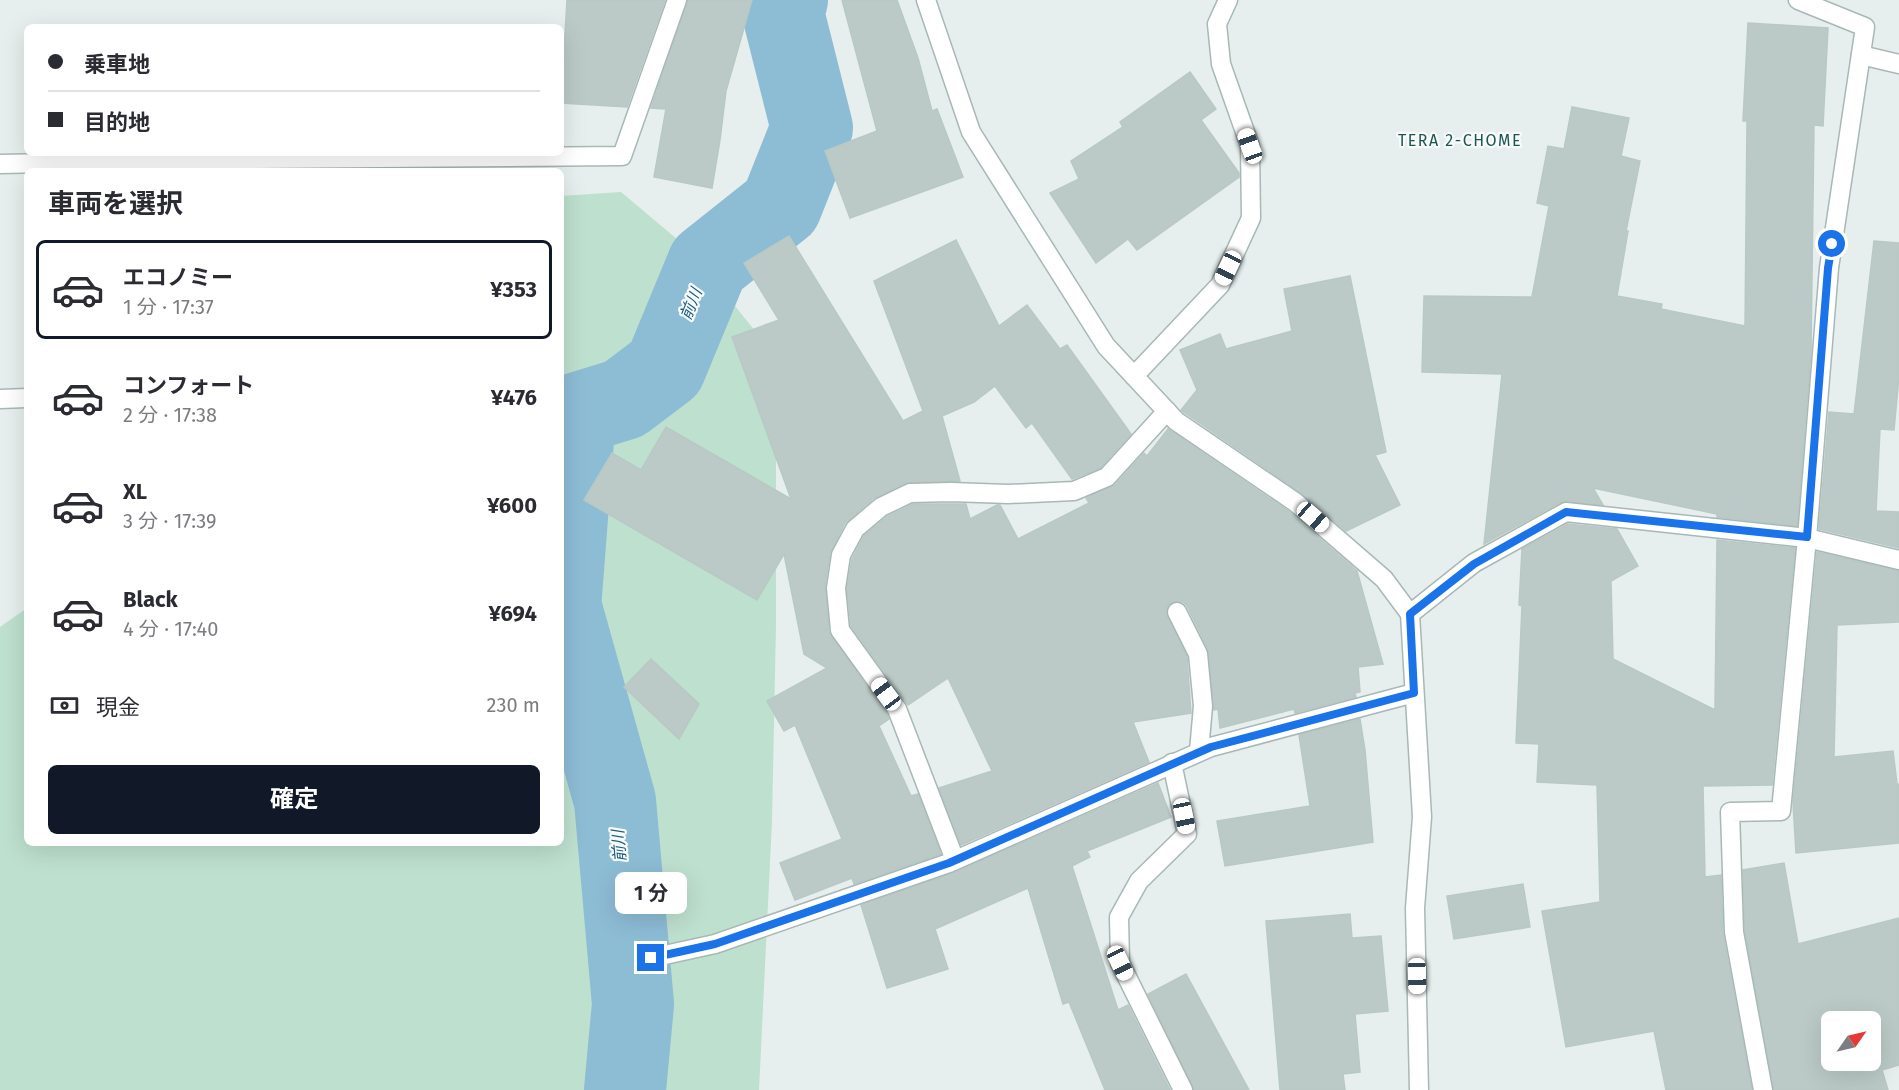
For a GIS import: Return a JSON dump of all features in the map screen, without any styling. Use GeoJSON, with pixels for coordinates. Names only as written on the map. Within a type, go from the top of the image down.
{"type":"FeatureCollection","features":[{"type":"Feature","properties":{"kind":"street"},"geometry":{"type":"LineString","coordinates":[[0,164],[241,165],[622,156],[677,0]]}},
{"type":"Feature","properties":{"kind":"street"},"geometry":{"type":"LineString","coordinates":[[926,0],[971,132],[1106,346],[1176,421],[1295,502],[1384,579],[1410,614],[1422,817],[1416,908],[1419,1090]]}},
{"type":"Feature","properties":{"kind":"street"},"geometry":{"type":"LineString","coordinates":[[1134,376],[1220,285],[1251,218],[1250,146],[1221,64],[1217,24],[1228,0]]}},
{"type":"Feature","properties":{"kind":"street"},"geometry":{"type":"LineString","coordinates":[[1763,1090],[1734,932],[1730,812],[1781,811],[1807,537],[1828,268],[1865,27],[1798,0]]}},
{"type":"Feature","properties":{"kind":"street"},"geometry":{"type":"LineString","coordinates":[[1861,55],[1899,64]]}},
{"type":"Feature","properties":{"kind":"street"},"geometry":{"type":"LineString","coordinates":[[0,399],[24,398]]}},
{"type":"Feature","properties":{"kind":"street"},"geometry":{"type":"LineString","coordinates":[[955,860],[897,709],[840,630],[836,588],[841,555],[855,529],[881,507],[910,493],[1008,494],[1074,491],[1107,477],[1167,411]]}},
{"type":"Feature","properties":{"kind":"street"},"geometry":{"type":"LineString","coordinates":[[1410,614],[1474,564],[1566,512],[1807,537],[1899,560]]}},
{"type":"Feature","properties":{"kind":"street"},"geometry":{"type":"LineString","coordinates":[[1177,612],[1198,654],[1203,706],[1199,752]]}},
{"type":"Feature","properties":{"kind":"street"},"geometry":{"type":"LineString","coordinates":[[651,958],[715,944],[955,860],[1211,747],[1414,693]]}},
{"type":"Feature","properties":{"kind":"street"},"geometry":{"type":"LineString","coordinates":[[1172,763],[1187,834],[1139,881],[1119,917],[1119,940],[1120,963],[1183,1090]]}},
{"type":"Feature","properties":{"kind":"green space"},"geometry":{"type":"Polygon","coordinates":[[[621,192],[690,250],[776,357],[776,625],[772,821],[759,1090],[0,1090],[0,627],[24,610],[24,846],[564,846],[564,196],[621,192]]]}},
{"type":"Feature","properties":{"kind":"building"},"geometry":{"type":"Polygon","coordinates":[[[567,0],[665,0],[627,107],[564,103],[567,0]]]}},
{"type":"Feature","properties":{"kind":"building"},"geometry":{"type":"Polygon","coordinates":[[[688,0],[752,0],[726,91],[712,188],[654,177],[666,109],[651,108],[688,0]]]}},
{"type":"Feature","properties":{"kind":"building"},"geometry":{"type":"Polygon","coordinates":[[[842,0],[897,0],[918,58],[932,111],[937,109],[963,177],[850,218],[825,151],[877,131],[842,0]]]}},
{"type":"Feature","properties":{"kind":"building"},"geometry":{"type":"Polygon","coordinates":[[[1748,23],[1828,28],[1823,126],[1814,125],[1811,352],[1797,526],[1717,517],[1717,514],[1593,488],[1603,505],[1561,502],[1484,544],[1502,374],[1422,372],[1424,296],[1532,297],[1549,206],[1537,203],[1548,146],[1564,149],[1572,107],[1629,118],[1621,156],[1640,161],[1626,231],[1628,231],[1617,296],[1662,304],[1661,309],[1745,326],[1747,121],[1743,121],[1748,23]]]}},
{"type":"Feature","properties":{"kind":"building"},"geometry":{"type":"Polygon","coordinates":[[[1190,72],[1216,109],[1201,120],[1239,173],[1239,177],[1137,250],[1128,239],[1096,263],[1050,193],[1079,179],[1071,161],[1123,127],[1120,122],[1190,72]]]}},
{"type":"Feature","properties":{"kind":"building"},"geometry":{"type":"Polygon","coordinates":[[[789,236],[903,421],[923,411],[874,281],[956,240],[999,326],[1027,305],[1060,349],[1067,345],[1131,434],[1100,468],[1072,479],[1032,423],[1026,428],[995,386],[974,402],[942,416],[960,481],[905,483],[874,498],[845,523],[830,553],[825,586],[829,632],[887,714],[889,719],[879,726],[911,796],[918,794],[941,854],[854,884],[852,878],[795,900],[780,863],[842,839],[795,725],[784,731],[767,701],[827,668],[804,654],[784,554],[757,600],[584,500],[612,453],[641,470],[666,427],[791,499],[732,337],[779,320],[744,263],[789,236]]]}},
{"type":"Feature","properties":{"kind":"building"},"geometry":{"type":"Polygon","coordinates":[[[1874,241],[1899,243],[1899,376],[1894,430],[1880,429],[1876,511],[1899,512],[1899,548],[1819,529],[1829,412],[1854,414],[1874,241]]]}},
{"type":"Feature","properties":{"kind":"building"},"geometry":{"type":"Polygon","coordinates":[[[1350,276],[1386,452],[1375,455],[1400,505],[1346,531],[1301,493],[1181,410],[1197,390],[1180,350],[1220,334],[1226,349],[1292,331],[1284,289],[1350,276]]]}},
{"type":"Feature","properties":{"kind":"building"},"geometry":{"type":"Polygon","coordinates":[[[1168,429],[1288,511],[1357,571],[1383,664],[1358,667],[1360,692],[1355,693],[1356,697],[1295,713],[1294,709],[1220,728],[1218,709],[1214,710],[1208,649],[1187,606],[1183,602],[1173,602],[1168,605],[1166,612],[1187,657],[1191,713],[1133,722],[1149,762],[961,845],[939,788],[992,771],[948,678],[908,705],[851,626],[847,588],[852,559],[864,536],[887,517],[913,504],[966,504],[970,519],[1000,505],[1018,539],[1089,503],[1086,498],[1115,485],[1144,453],[1147,456],[1168,429]]]}},
{"type":"Feature","properties":{"kind":"building"},"geometry":{"type":"Polygon","coordinates":[[[1568,524],[1617,529],[1638,566],[1611,581],[1613,659],[1715,710],[1717,540],[1795,548],[1772,785],[1703,786],[1705,877],[1721,875],[1723,934],[1752,1090],[1666,1090],[1654,1031],[1566,1047],[1542,911],[1600,902],[1597,785],[1537,782],[1539,744],[1516,743],[1522,549],[1568,524]]]}},
{"type":"Feature","properties":{"kind":"building"},"geometry":{"type":"Polygon","coordinates":[[[1817,552],[1899,571],[1899,622],[1837,625],[1834,757],[1893,751],[1897,784],[1899,784],[1899,843],[1796,853],[1793,803],[1817,552]]]}},
{"type":"Feature","properties":{"kind":"building"},"geometry":{"type":"Polygon","coordinates":[[[651,659],[699,704],[679,739],[624,687],[651,659]]]}},
{"type":"Feature","properties":{"kind":"building"},"geometry":{"type":"Polygon","coordinates":[[[1360,719],[1373,842],[1225,866],[1217,821],[1310,806],[1299,735],[1360,719]]]}},
{"type":"Feature","properties":{"kind":"building"},"geometry":{"type":"Polygon","coordinates":[[[1158,783],[1171,817],[1087,851],[1090,857],[1072,866],[1118,1010],[1128,1005],[1170,1090],[1105,1090],[1069,1002],[1063,1004],[1028,888],[935,929],[948,969],[887,988],[861,905],[953,873],[1158,783]]]}},
{"type":"Feature","properties":{"kind":"building"},"geometry":{"type":"Polygon","coordinates":[[[1784,863],[1798,944],[1899,918],[1899,1065],[1882,1070],[1888,1090],[1774,1090],[1745,931],[1743,870],[1784,863]]]}},
{"type":"Feature","properties":{"kind":"building"},"geometry":{"type":"Polygon","coordinates":[[[1523,884],[1530,927],[1454,939],[1447,896],[1523,884]]]}},
{"type":"Feature","properties":{"kind":"building"},"geometry":{"type":"Polygon","coordinates":[[[1350,914],[1352,938],[1381,936],[1388,1011],[1355,1014],[1360,1072],[1343,1074],[1345,1090],[1280,1090],[1266,921],[1350,914]]]}},
{"type":"Feature","properties":{"kind":"building"},"geometry":{"type":"Polygon","coordinates":[[[1186,974],[1249,1090],[1194,1090],[1148,994],[1186,974]]]}},
{"type":"Feature","properties":{"kind":"waterway","name":"前川"},"geometry":{"type":"LineString","coordinates":[[564,556],[575,414],[624,399],[665,368],[708,264],[781,206],[812,128],[782,9],[787,0]]}},
{"type":"Feature","properties":{"kind":"waterway","name":"前川"},"geometry":{"type":"LineString","coordinates":[[564,619],[615,801],[633,1004],[625,1090]]}},
{"type":"Feature","properties":{"kind":"district","name":"TERA 2-CHOME"},"geometry":{"type":"Point","coordinates":[1460,140]}},
{"type":"Feature","properties":{"kind":"route"},"geometry":{"type":"LineString","coordinates":[[651,958],[715,944],[949,863],[1211,747],[1414,693],[1410,614],[1474,564],[1566,512],[1807,537],[1828,268],[1832,244]]}}]}
